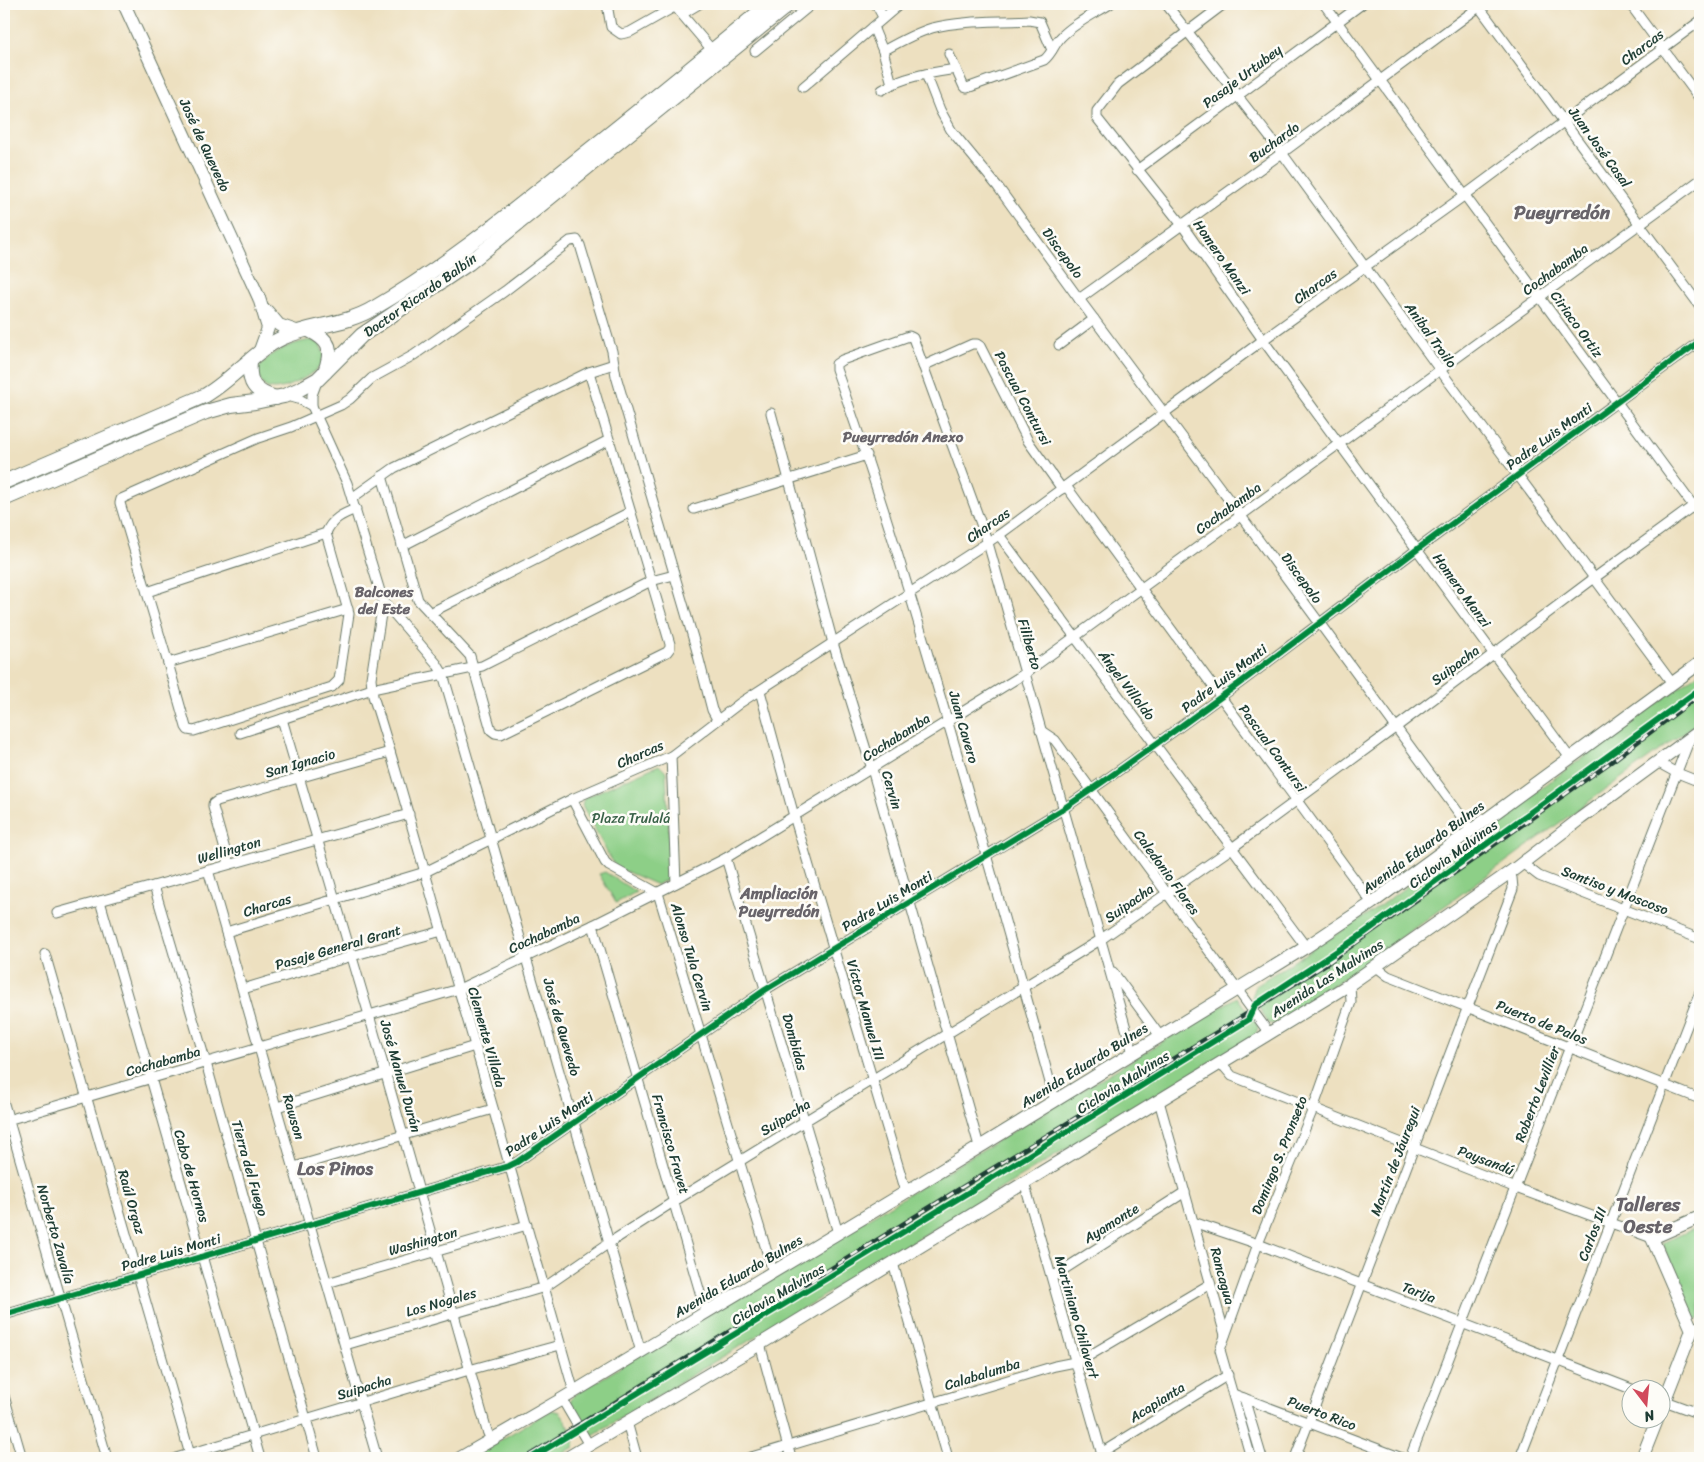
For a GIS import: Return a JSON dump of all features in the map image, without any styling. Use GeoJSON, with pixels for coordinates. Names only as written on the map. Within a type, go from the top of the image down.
{"type":"FeatureCollection","features":[{"type":"Feature","properties":{"kind":"main road","name":"José de Quevedo"},"geometry":{"type":"LineString","coordinates":[[124,4],[259,298]]}},
{"type":"Feature","properties":{"kind":"main road","name":"Doctor Ricardo Balbín"},"geometry":{"type":"LineString","coordinates":[[4,482],[198,399],[226,382],[273,343],[304,331],[345,321],[363,314],[444,263],[569,166],[769,4]]}},
{"type":"Feature","properties":{"kind":"main road","name":"Doctor Ricardo Balbín"},"geometry":{"type":"LineString","coordinates":[[4,499],[206,412],[231,405],[280,397],[322,376],[362,335],[447,278],[491,245],[789,4]]}},
{"type":"Feature","properties":{"kind":"main road"},"geometry":{"type":"LineString","coordinates":[[259,298],[271,318],[278,325],[304,331],[324,339],[329,347],[330,356],[322,376]]}},
{"type":"Feature","properties":{"kind":"main road"},"geometry":{"type":"LineString","coordinates":[[259,298],[268,328],[250,373],[254,386],[259,392],[280,397]]}},
{"type":"Feature","properties":{"kind":"main road","name":"Avenida Eduardo Bulnes"},"geometry":{"type":"LineString","coordinates":[[460,1458],[706,1313],[1306,947],[1472,831],[1700,663]]}},
{"type":"Feature","properties":{"kind":"main road","name":"Avenida Las Malvinas"},"geometry":{"type":"LineString","coordinates":[[567,1458],[760,1344],[1350,984],[1522,864],[1700,731]]}},
{"type":"Feature","properties":{"kind":"main road"},"geometry":{"type":"LineString","coordinates":[[1672,1381],[1696,1329],[1652,1238],[1700,1217]]}},
{"type":"Feature","properties":{"kind":"main road"},"geometry":{"type":"LineString","coordinates":[[1642,1458],[1653,1430]]}},
{"type":"Feature","properties":{"kind":"street"},"geometry":{"type":"LineString","coordinates":[[607,4],[611,27],[621,34],[630,32],[674,5],[712,50]]}},
{"type":"Feature","properties":{"kind":"street"},"geometry":{"type":"LineString","coordinates":[[682,14],[699,4]]}},
{"type":"Feature","properties":{"kind":"street"},"geometry":{"type":"LineString","coordinates":[[755,51],[812,4]]}},
{"type":"Feature","properties":{"kind":"street"},"geometry":{"type":"LineString","coordinates":[[876,4],[883,17]]}},
{"type":"Feature","properties":{"kind":"street"},"geometry":{"type":"LineString","coordinates":[[804,87],[900,4]]}},
{"type":"Feature","properties":{"kind":"street"},"geometry":{"type":"LineString","coordinates":[[949,54],[964,87],[967,88],[1044,60],[1069,31],[1110,4]]}},
{"type":"Feature","properties":{"kind":"street","name":"Anibal Troilo"},"geometry":{"type":"LineString","coordinates":[[1166,4],[1282,153],[1593,579],[1672,683]]}},
{"type":"Feature","properties":{"kind":"street"},"geometry":{"type":"LineString","coordinates":[[1188,31],[1224,4]]}},
{"type":"Feature","properties":{"kind":"street","name":"Ciriaco Ortiz"},"geometry":{"type":"LineString","coordinates":[[1324,4],[1617,402],[1697,503],[1700,515]]}},
{"type":"Feature","properties":{"kind":"street","name":"Pasaje Urtubey"},"geometry":{"type":"LineString","coordinates":[[1138,170],[1362,4]]}},
{"type":"Feature","properties":{"kind":"street"},"geometry":{"type":"LineString","coordinates":[[1630,4],[1700,99]]}},
{"type":"Feature","properties":{"kind":"street","name":"Buchardo"},"geometry":{"type":"LineString","coordinates":[[1079,299],[1282,153],[1479,5]]}},
{"type":"Feature","properties":{"kind":"street","name":"Juan José Casal"},"geometry":{"type":"LineString","coordinates":[[1479,5],[1700,306]]}},
{"type":"Feature","properties":{"kind":"street"},"geometry":{"type":"LineString","coordinates":[[883,51],[932,28],[953,24],[1029,20],[1040,22],[1052,50]]}},
{"type":"Feature","properties":{"kind":"street","name":"Charcas"},"geometry":{"type":"LineString","coordinates":[[226,932],[425,872],[572,798],[671,756],[740,703],[988,543],[1700,21]]}},
{"type":"Feature","properties":{"kind":"street"},"geometry":{"type":"LineString","coordinates":[[873,27],[883,51],[892,84]]}},
{"type":"Feature","properties":{"kind":"street","name":"Homero Manzi"},"geometry":{"type":"LineString","coordinates":[[1188,31],[1118,84],[1097,111],[1097,118],[1182,225],[1570,758]]}},
{"type":"Feature","properties":{"kind":"street"},"geometry":{"type":"LineString","coordinates":[[882,90],[892,84],[926,74],[956,69]]}},
{"type":"Feature","properties":{"kind":"street","name":"Discepolo"},"geometry":{"type":"LineString","coordinates":[[926,74],[945,122],[998,187],[1094,320],[1241,516],[1472,831]]}},
{"type":"Feature","properties":{"kind":"street","name":"Cochabamba"},"geometry":{"type":"LineString","coordinates":[[6,1121],[369,1016],[459,988],[593,925],[726,858],[1024,674],[1700,180]]}},
{"type":"Feature","properties":{"kind":"street"},"geometry":{"type":"LineString","coordinates":[[356,509],[342,513],[330,525],[326,533],[348,609],[349,622],[340,680],[337,684],[194,731],[188,730],[120,503],[121,500],[258,438],[281,432],[341,405],[372,378],[414,355],[505,291],[570,241],[577,240],[612,350],[616,376],[712,710],[717,719]]}},
{"type":"Feature","properties":{"kind":"street"},"geometry":{"type":"LineString","coordinates":[[1059,346],[1094,320]]}},
{"type":"Feature","properties":{"kind":"street","name":"Filiberto"},"geometry":{"type":"LineString","coordinates":[[836,364],[842,360],[909,336],[912,338],[988,543],[1100,940],[1134,1053]]}},
{"type":"Feature","properties":{"kind":"street","name":"Padre Luis Monti"},"geometry":{"type":"LineString","coordinates":[[4,1315],[509,1166],[765,990],[1063,809],[1156,745],[1517,475],[1700,341]]}},
{"type":"Feature","properties":{"kind":"street","name":"Pascual Contursi"},"geometry":{"type":"LineString","coordinates":[[922,366],[972,344],[980,346],[1028,441],[1141,589],[1372,902]]}},
{"type":"Feature","properties":{"kind":"street"},"geometry":{"type":"LineString","coordinates":[[352,498],[394,468],[589,372],[614,364]]}},
{"type":"Feature","properties":{"kind":"street","name":"Juan Cavero"},"geometry":{"type":"LineString","coordinates":[[836,364],[836,369],[867,455],[910,594],[1024,987],[1055,1101]]}},
{"type":"Feature","properties":{"kind":"street"},"geometry":{"type":"LineString","coordinates":[[382,476],[418,600],[467,652],[492,730],[495,733],[501,734],[667,652],[670,644],[589,372]]}},
{"type":"Feature","properties":{"kind":"street"},"geometry":{"type":"LineString","coordinates":[[322,376],[312,395],[312,406],[352,498],[383,601]]}},
{"type":"Feature","properties":{"kind":"street"},"geometry":{"type":"LineString","coordinates":[[280,397],[297,398],[312,406]]}},
{"type":"Feature","properties":{"kind":"street","name":"Cervin"},"geometry":{"type":"LineString","coordinates":[[770,413],[833,643],[872,769],[980,1146]]}},
{"type":"Feature","properties":{"kind":"street"},"geometry":{"type":"LineString","coordinates":[[402,546],[609,440]]}},
{"type":"Feature","properties":{"kind":"street"},"geometry":{"type":"LineString","coordinates":[[694,509],[867,455]]}},
{"type":"Feature","properties":{"kind":"street","name":"Suipacha"},"geometry":{"type":"LineString","coordinates":[[544,1287],[673,1202],[1100,940],[1232,848],[1396,728],[1697,503]]}},
{"type":"Feature","properties":{"kind":"street"},"geometry":{"type":"LineString","coordinates":[[430,613],[630,512]]}},
{"type":"Feature","properties":{"kind":"street"},"geometry":{"type":"LineString","coordinates":[[147,592],[326,533]]}},
{"type":"Feature","properties":{"kind":"street","name":"Ángel Villoldo"},"geometry":{"type":"LineString","coordinates":[[999,535],[1306,947]]}},
{"type":"Feature","properties":{"kind":"street"},"geometry":{"type":"LineString","coordinates":[[240,733],[372,689],[482,666],[651,582],[674,575]]}},
{"type":"Feature","properties":{"kind":"street","name":"José de Quevedo"},"geometry":{"type":"LineString","coordinates":[[383,601],[437,664],[443,674],[641,1352]]}},
{"type":"Feature","properties":{"kind":"street","name":"Clemente Villada"},"geometry":{"type":"LineString","coordinates":[[383,601],[371,678],[372,689],[509,1166],[528,1225],[574,1392]]}},
{"type":"Feature","properties":{"kind":"street"},"geometry":{"type":"LineString","coordinates":[[168,663],[348,609]]}},
{"type":"Feature","properties":{"kind":"street","name":"Víctor Manuel III"},"geometry":{"type":"LineString","coordinates":[[760,691],[794,816],[906,1192]]}},
{"type":"Feature","properties":{"kind":"street","name":"José Manuel Durán"},"geometry":{"type":"LineString","coordinates":[[282,719],[404,1134],[469,1370],[491,1440]]}},
{"type":"Feature","properties":{"kind":"street","name":"Caledonio Flores"},"geometry":{"type":"LineString","coordinates":[[1040,730],[1054,740],[1269,1033]]}},
{"type":"Feature","properties":{"kind":"street","name":"Roberto Levillier"},"geometry":{"type":"LineString","coordinates":[[1410,1458],[1689,739]]}},
{"type":"Feature","properties":{"kind":"street","name":"San Ignacio"},"geometry":{"type":"LineString","coordinates":[[229,864],[213,807],[216,801],[390,752]]}},
{"type":"Feature","properties":{"kind":"street","name":"Alonso Tula Cervin"},"geometry":{"type":"LineString","coordinates":[[671,756],[676,883]]}},
{"type":"Feature","properties":{"kind":"street"},"geometry":{"type":"LineString","coordinates":[[1657,762],[1700,782]]}},
{"type":"Feature","properties":{"kind":"street","name":"Alonso Tula Cervin"},"geometry":{"type":"LineString","coordinates":[[572,798],[605,862],[658,893],[702,1034],[738,1162],[772,1272]]}},
{"type":"Feature","properties":{"kind":"street","name":"Wellington"},"geometry":{"type":"LineString","coordinates":[[57,913],[409,814]]}},
{"type":"Feature","properties":{"kind":"street","name":"Dombidas"},"geometry":{"type":"LineString","coordinates":[[726,858],[838,1233]]}},
{"type":"Feature","properties":{"kind":"street","name":"Santiso y Moscoso"},"geometry":{"type":"LineString","coordinates":[[1522,864],[1539,876],[1700,939]]}},
{"type":"Feature","properties":{"kind":"street","name":"Rawson"},"geometry":{"type":"LineString","coordinates":[[208,870],[378,1458]]}},
{"type":"Feature","properties":{"kind":"street","name":"Martín de Jáuregui"},"geometry":{"type":"LineString","coordinates":[[1295,1458],[1513,890],[1512,878],[1508,873]]}},
{"type":"Feature","properties":{"kind":"street","name":"Tierra del Fuego"},"geometry":{"type":"LineString","coordinates":[[154,886],[206,1063],[317,1458]]}},
{"type":"Feature","properties":{"kind":"street","name":"Cabo de Hornos"},"geometry":{"type":"LineString","coordinates":[[100,901],[260,1458]]}},
{"type":"Feature","properties":{"kind":"street","name":"Francisco Fravet"},"geometry":{"type":"LineString","coordinates":[[593,925],[706,1313]]}},
{"type":"Feature","properties":{"kind":"street","name":"Pasaje General Grant"},"geometry":{"type":"LineString","coordinates":[[243,989],[442,931]]}},
{"type":"Feature","properties":{"kind":"street","name":"Raúl Orgaz"},"geometry":{"type":"LineString","coordinates":[[45,954],[191,1456]]}},
{"type":"Feature","properties":{"kind":"street","name":"Filiberto"},"geometry":{"type":"LineString","coordinates":[[1108,966],[1160,1036]]}},
{"type":"Feature","properties":{"kind":"street","name":"Puerto de Palos"},"geometry":{"type":"LineString","coordinates":[[1375,966],[1388,976],[1700,1100]]}},
{"type":"Feature","properties":{"kind":"street","name":"Domingo S. Pronseto"},"geometry":{"type":"LineString","coordinates":[[1225,1336],[1258,1244],[1313,1108],[1351,1002],[1350,984]]}},
{"type":"Feature","properties":{"kind":"street","name":"Carlos III"},"geometry":{"type":"LineString","coordinates":[[1520,1458],[1700,992]]}},
{"type":"Feature","properties":{"kind":"street"},"geometry":{"type":"LineString","coordinates":[[277,1107],[475,1046]]}},
{"type":"Feature","properties":{"kind":"street","name":"Paysandú"},"geometry":{"type":"LineString","coordinates":[[1221,1063],[1232,1076],[1516,1188],[1652,1238]]}},
{"type":"Feature","properties":{"kind":"street","name":"Rancagua"},"geometry":{"type":"LineString","coordinates":[[1159,1101],[1225,1336],[1220,1350],[1251,1458]]}},
{"type":"Feature","properties":{"kind":"street","name":"Norberto Zavalía"},"geometry":{"type":"LineString","coordinates":[[4,1104],[6,1121],[107,1458]]}},
{"type":"Feature","properties":{"kind":"street"},"geometry":{"type":"LineString","coordinates":[[294,1167],[493,1108]]}},
{"type":"Feature","properties":{"kind":"street","name":"Martiniano Chilavert"},"geometry":{"type":"LineString","coordinates":[[1024,1182],[1102,1456]]}},
{"type":"Feature","properties":{"kind":"street","name":"Ayamonte"},"geometry":{"type":"LineString","coordinates":[[1052,1277],[1185,1192]]}},
{"type":"Feature","properties":{"kind":"street","name":"Tarija"},"geometry":{"type":"LineString","coordinates":[[1194,1222],[1258,1244],[1622,1385]]}},
{"type":"Feature","properties":{"kind":"street","name":"Washington"},"geometry":{"type":"LineString","coordinates":[[327,1283],[528,1225]]}},
{"type":"Feature","properties":{"kind":"street"},"geometry":{"type":"LineString","coordinates":[[892,1263],[948,1458]]}},
{"type":"Feature","properties":{"kind":"street","name":"Calabalumba"},"geometry":{"type":"LineString","coordinates":[[748,1458],[1055,1366],[1076,1362],[1210,1284]]}},
{"type":"Feature","properties":{"kind":"street","name":"Los Nogales"},"geometry":{"type":"LineString","coordinates":[[345,1345],[544,1287]]}},
{"type":"Feature","properties":{"kind":"street"},"geometry":{"type":"LineString","coordinates":[[760,1344],[791,1458]]}},
{"type":"Feature","properties":{"kind":"street","name":"Suipacha"},"geometry":{"type":"LineString","coordinates":[[176,1458],[191,1456],[253,1434],[560,1345]]}},
{"type":"Feature","properties":{"kind":"street","name":"Acapianta"},"geometry":{"type":"LineString","coordinates":[[1102,1456],[1228,1375]]}},
{"type":"Feature","properties":{"kind":"street","name":"Puerto Rico"},"geometry":{"type":"LineString","coordinates":[[1233,1394],[1402,1458]]}},
{"type":"Feature","properties":{"kind":"street"},"geometry":{"type":"LineString","coordinates":[[4,1396],[22,1458]]}},
{"type":"Feature","properties":{"kind":"street"},"geometry":{"type":"LineString","coordinates":[[1244,1398],[1262,1458]]}},
{"type":"Feature","properties":{"kind":"street"},"geometry":{"type":"LineString","coordinates":[[562,1399],[589,1445]]}},
{"type":"Feature","properties":{"kind":"street"},"geometry":{"type":"LineString","coordinates":[[1672,1406],[1700,1414]]}},
{"type":"Feature","properties":{"kind":"street"},"geometry":{"type":"LineString","coordinates":[[627,1422],[637,1458]]}},
{"type":"Feature","properties":{"kind":"green space"},"geometry":{"type":"Polygon","coordinates":[[[311,340],[320,344],[324,355],[320,367],[304,378],[284,387],[275,389],[266,387],[261,381],[258,370],[267,358],[288,346],[311,340]]]}},
{"type":"Feature","properties":{"kind":"green space"},"geometry":{"type":"Polygon","coordinates":[[[1700,672],[1700,721],[1362,966],[1276,1023],[1269,1024],[1252,997],[1256,985],[1370,913],[1700,672]]]}},
{"type":"Feature","properties":{"kind":"green space","name":"Plaza Trulalá"},"geometry":{"type":"Polygon","coordinates":[[[659,765],[666,772],[671,877],[657,885],[616,867],[582,805],[584,798],[659,765]]]}},
{"type":"Feature","properties":{"kind":"green space"},"geometry":{"type":"Polygon","coordinates":[[[605,872],[636,892],[616,903],[599,874],[605,872]]]}},
{"type":"Feature","properties":{"kind":"green space"},"geometry":{"type":"Polygon","coordinates":[[[1237,997],[1258,1026],[1257,1034],[593,1435],[586,1434],[568,1405],[574,1395],[1237,997]]]}},
{"type":"Feature","properties":{"kind":"green space"},"geometry":{"type":"Polygon","coordinates":[[[1700,1226],[1700,1319],[1696,1320],[1662,1243],[1700,1226]]]}},
{"type":"Feature","properties":{"kind":"green space"},"geometry":{"type":"Polygon","coordinates":[[[551,1410],[560,1412],[575,1437],[574,1447],[555,1458],[470,1458],[551,1410]]]}},
{"type":"Feature","properties":{"kind":"railway"},"geometry":{"type":"LineString","coordinates":[[525,1458],[1329,962],[1615,759],[1700,695]]}},
{"type":"Feature","properties":{"kind":"cycle path"},"geometry":{"type":"LineString","coordinates":[[4,1315],[509,1166],[517,1162],[765,990],[1063,809],[1108,778],[1241,682],[1451,524],[1700,341]]}},
{"type":"Feature","properties":{"kind":"cycle path","name":"Ciclovia Malvinas"},"geometry":{"type":"LineString","coordinates":[[531,1458],[1248,1020],[1255,1005],[1360,936],[1700,689]]}},
{"type":"Feature","properties":{"kind":"district","name":"Pueyrredón"},"geometry":{"type":"Point","coordinates":[1562,212]}},
{"type":"Feature","properties":{"kind":"district","name":"Pueyrredón Anexo"},"geometry":{"type":"Point","coordinates":[903,437]}},
{"type":"Feature","properties":{"kind":"district","name":"Balcones del Este"},"geometry":{"type":"Point","coordinates":[384,600]}},
{"type":"Feature","properties":{"kind":"district","name":"Ampliación Pueyrredón"},"geometry":{"type":"Point","coordinates":[779,902]}},
{"type":"Feature","properties":{"kind":"district","name":"Los Pinos"},"geometry":{"type":"Point","coordinates":[335,1168]}},
{"type":"Feature","properties":{"kind":"district","name":"Talleres Oeste"},"geometry":{"type":"Point","coordinates":[1648,1215]}}]}
